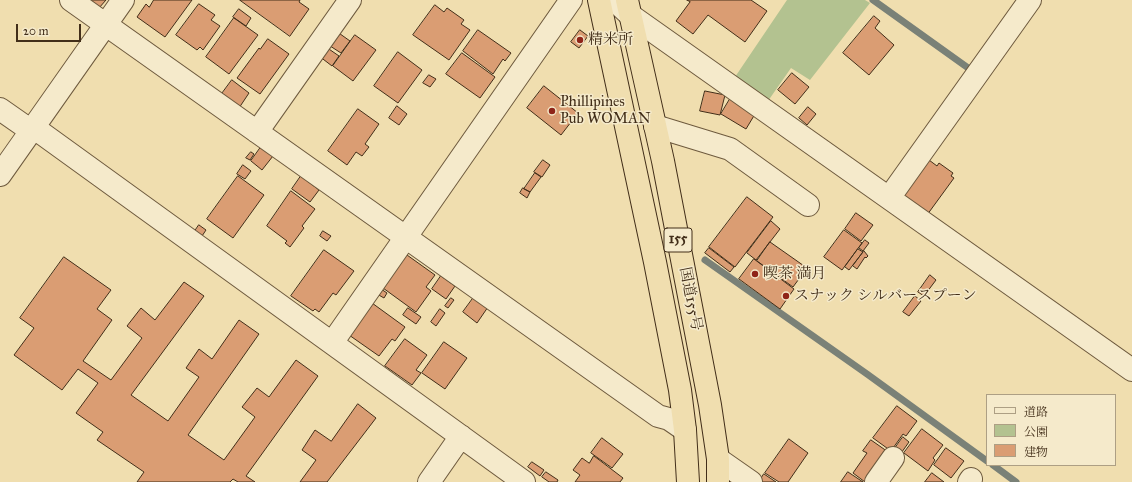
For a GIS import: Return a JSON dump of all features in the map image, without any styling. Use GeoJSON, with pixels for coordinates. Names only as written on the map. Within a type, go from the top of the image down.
{"type":"FeatureCollection","features":[{"type":"Feature","properties":{"kind":"highway","name":"国道155号"},"geometry":{"type":"LineString","coordinates":[[599,0],[655,262],[680,390],[685,430],[688,482]]}},
{"type":"Feature","properties":{"kind":"highway","name":"国道155号"},"geometry":{"type":"LineString","coordinates":[[628,7],[663,161],[710,405],[718,458],[718,482]]}},
{"type":"Feature","properties":{"kind":"street"},"geometry":{"type":"LineString","coordinates":[[71,0],[658,416],[669,419],[685,430]]}},
{"type":"Feature","properties":{"kind":"street"},"geometry":{"type":"LineString","coordinates":[[0,175],[123,0]]}},
{"type":"Feature","properties":{"kind":"street"},"geometry":{"type":"LineString","coordinates":[[257,132],[350,0]]}},
{"type":"Feature","properties":{"kind":"street"},"geometry":{"type":"LineString","coordinates":[[332,343],[571,0]]}},
{"type":"Feature","properties":{"kind":"street"},"geometry":{"type":"LineString","coordinates":[[614,0],[628,7],[889,198],[1132,370]]}},
{"type":"Feature","properties":{"kind":"street"},"geometry":{"type":"LineString","coordinates":[[889,198],[1030,0]]}},
{"type":"Feature","properties":{"kind":"street"},"geometry":{"type":"LineString","coordinates":[[0,109],[32,129],[524,482]]}},
{"type":"Feature","properties":{"kind":"street"},"geometry":{"type":"LineString","coordinates":[[654,126],[730,149],[808,205]]}},
{"type":"Feature","properties":{"kind":"street"},"geometry":{"type":"LineString","coordinates":[[429,482],[461,436]]}},
{"type":"Feature","properties":{"kind":"street"},"geometry":{"type":"LineString","coordinates":[[718,458],[751,482]]}},
{"type":"Feature","properties":{"kind":"street"},"geometry":{"type":"LineString","coordinates":[[876,482],[893,458]]}},
{"type":"Feature","properties":{"kind":"green space"},"geometry":{"type":"Polygon","coordinates":[[[787,0],[865,0],[870,3],[810,80],[791,68],[768,101],[735,77],[787,0]]]}},
{"type":"Feature","properties":{"kind":"building"},"geometry":{"type":"Polygon","coordinates":[[[88,0],[106,0],[99,8],[88,0]]]}},
{"type":"Feature","properties":{"kind":"building"},"geometry":{"type":"Polygon","coordinates":[[[154,0],[192,0],[165,37],[137,17],[146,4],[149,7],[154,0]]]}},
{"type":"Feature","properties":{"kind":"building"},"geometry":{"type":"Polygon","coordinates":[[[240,0],[300,0],[299,2],[309,9],[290,36],[240,0]]]}},
{"type":"Feature","properties":{"kind":"building"},"geometry":{"type":"Polygon","coordinates":[[[687,0],[751,0],[767,11],[745,42],[708,15],[693,34],[676,21],[690,2],[687,0]]]}},
{"type":"Feature","properties":{"kind":"building"},"geometry":{"type":"Polygon","coordinates":[[[199,4],[215,15],[211,20],[220,26],[203,50],[200,47],[197,50],[176,35],[199,4]]]}},
{"type":"Feature","properties":{"kind":"building"},"geometry":{"type":"Polygon","coordinates":[[[435,5],[444,12],[447,8],[464,20],[461,24],[470,30],[449,60],[413,35],[435,5]]]}},
{"type":"Feature","properties":{"kind":"building"},"geometry":{"type":"Polygon","coordinates":[[[239,9],[251,18],[246,26],[233,17],[239,9]]]}},
{"type":"Feature","properties":{"kind":"building"},"geometry":{"type":"Polygon","coordinates":[[[874,16],[880,21],[875,28],[894,45],[869,75],[843,53],[874,16]]]}},
{"type":"Feature","properties":{"kind":"building"},"geometry":{"type":"Polygon","coordinates":[[[234,18],[258,35],[229,74],[206,57],[234,18]]]}},
{"type":"Feature","properties":{"kind":"building"},"geometry":{"type":"Polygon","coordinates":[[[478,30],[511,53],[505,61],[503,59],[493,74],[463,51],[478,30]]]}},
{"type":"Feature","properties":{"kind":"building"},"geometry":{"type":"Polygon","coordinates":[[[580,30],[588,36],[579,48],[571,42],[580,30]]]}},
{"type":"Feature","properties":{"kind":"building"},"geometry":{"type":"Polygon","coordinates":[[[336,31],[350,41],[341,53],[327,44],[336,31]]]}},
{"type":"Feature","properties":{"kind":"building"},"geometry":{"type":"Polygon","coordinates":[[[355,35],[376,50],[353,81],[333,66],[355,35]]]}},
{"type":"Feature","properties":{"kind":"building"},"geometry":{"type":"Polygon","coordinates":[[[268,39],[289,54],[260,94],[237,78],[259,48],[260,49],[268,39]]]}},
{"type":"Feature","properties":{"kind":"building"},"geometry":{"type":"Polygon","coordinates":[[[326,47],[339,56],[332,66],[319,56],[326,47]]]}},
{"type":"Feature","properties":{"kind":"building"},"geometry":{"type":"Polygon","coordinates":[[[398,52],[422,70],[398,103],[374,86],[398,52]]]}},
{"type":"Feature","properties":{"kind":"building"},"geometry":{"type":"Polygon","coordinates":[[[462,53],[495,77],[480,98],[446,74],[462,53]]]}},
{"type":"Feature","properties":{"kind":"building"},"geometry":{"type":"Polygon","coordinates":[[[792,73],[809,87],[795,104],[778,90],[792,73]]]}},
{"type":"Feature","properties":{"kind":"building"},"geometry":{"type":"Polygon","coordinates":[[[429,75],[436,79],[430,87],[423,83],[429,75]]]}},
{"type":"Feature","properties":{"kind":"building"},"geometry":{"type":"Polygon","coordinates":[[[232,80],[249,93],[239,108],[218,99],[232,80]]]}},
{"type":"Feature","properties":{"kind":"building"},"geometry":{"type":"Polygon","coordinates":[[[544,86],[578,113],[561,135],[527,108],[544,86]]]}},
{"type":"Feature","properties":{"kind":"building"},"geometry":{"type":"Polygon","coordinates":[[[705,91],[725,95],[720,115],[700,111],[705,91]]]}},
{"type":"Feature","properties":{"kind":"building"},"geometry":{"type":"Polygon","coordinates":[[[730,99],[755,114],[746,129],[721,114],[730,99]]]}},
{"type":"Feature","properties":{"kind":"building"},"geometry":{"type":"Polygon","coordinates":[[[397,106],[407,114],[399,125],[389,118],[397,106]]]}},
{"type":"Feature","properties":{"kind":"building"},"geometry":{"type":"Polygon","coordinates":[[[808,107],[816,114],[807,125],[799,118],[808,107]]]}},
{"type":"Feature","properties":{"kind":"building"},"geometry":{"type":"Polygon","coordinates":[[[358,109],[379,124],[365,144],[369,147],[362,156],[356,152],[347,165],[328,151],[358,109]]]}},
{"type":"Feature","properties":{"kind":"building"},"geometry":{"type":"Polygon","coordinates":[[[261,147],[273,156],[262,170],[251,161],[261,147]]]}},
{"type":"Feature","properties":{"kind":"building"},"geometry":{"type":"Polygon","coordinates":[[[251,152],[254,154],[250,160],[246,158],[251,152]]]}},
{"type":"Feature","properties":{"kind":"building"},"geometry":{"type":"Polygon","coordinates":[[[543,160],[550,165],[542,177],[534,172],[543,160]]]}},
{"type":"Feature","properties":{"kind":"building"},"geometry":{"type":"Polygon","coordinates":[[[929,160],[937,166],[939,163],[953,173],[951,176],[954,178],[927,215],[902,197],[929,160]]]}},
{"type":"Feature","properties":{"kind":"building"},"geometry":{"type":"Polygon","coordinates":[[[243,165],[251,171],[245,179],[237,174],[243,165]]]}},
{"type":"Feature","properties":{"kind":"building"},"geometry":{"type":"Polygon","coordinates":[[[535,173],[541,177],[530,192],[524,189],[535,173]]]}},
{"type":"Feature","properties":{"kind":"building"},"geometry":{"type":"Polygon","coordinates":[[[238,176],[264,195],[233,238],[207,219],[238,176]]]}},
{"type":"Feature","properties":{"kind":"building"},"geometry":{"type":"Polygon","coordinates":[[[301,176],[319,190],[310,202],[292,189],[301,176]]]}},
{"type":"Feature","properties":{"kind":"building"},"geometry":{"type":"Polygon","coordinates":[[[523,188],[530,192],[527,198],[520,193],[523,188]]]}},
{"type":"Feature","properties":{"kind":"building"},"geometry":{"type":"Polygon","coordinates":[[[291,191],[315,209],[302,226],[304,228],[290,247],[285,243],[287,241],[267,226],[291,191]]]}},
{"type":"Feature","properties":{"kind":"building"},"geometry":{"type":"Polygon","coordinates":[[[747,197],[773,217],[735,267],[709,247],[747,197]]]}},
{"type":"Feature","properties":{"kind":"building"},"geometry":{"type":"Polygon","coordinates":[[[856,213],[873,225],[861,241],[845,229],[856,213]]]}},
{"type":"Feature","properties":{"kind":"building"},"geometry":{"type":"Polygon","coordinates":[[[771,221],[780,229],[756,260],[747,253],[771,221]]]}},
{"type":"Feature","properties":{"kind":"building"},"geometry":{"type":"Polygon","coordinates":[[[199,225],[206,230],[202,236],[195,231],[199,225]]]}},
{"type":"Feature","properties":{"kind":"building"},"geometry":{"type":"Polygon","coordinates":[[[844,230],[862,243],[842,270],[824,257],[844,230]]]}},
{"type":"Feature","properties":{"kind":"building"},"geometry":{"type":"Polygon","coordinates":[[[323,231],[331,236],[327,241],[320,236],[323,231]]]}},
{"type":"Feature","properties":{"kind":"building"},"geometry":{"type":"Polygon","coordinates":[[[865,240],[869,243],[863,251],[859,248],[865,240]]]}},
{"type":"Feature","properties":{"kind":"building"},"geometry":{"type":"Polygon","coordinates":[[[770,242],[807,268],[793,287],[757,261],[770,242]]]}},
{"type":"Feature","properties":{"kind":"building"},"geometry":{"type":"Polygon","coordinates":[[[709,248],[734,267],[730,272],[705,253],[709,248]]]}},
{"type":"Feature","properties":{"kind":"building"},"geometry":{"type":"Polygon","coordinates":[[[858,249],[863,252],[849,270],[845,267],[858,249]]]}},
{"type":"Feature","properties":{"kind":"building"},"geometry":{"type":"Polygon","coordinates":[[[324,250],[354,271],[336,295],[333,293],[319,312],[315,309],[313,311],[291,296],[324,250]]]}},
{"type":"Feature","properties":{"kind":"building"},"geometry":{"type":"Polygon","coordinates":[[[864,251],[868,256],[866,258],[865,257],[857,269],[853,266],[864,251]]]}},
{"type":"Feature","properties":{"kind":"building"},"geometry":{"type":"Polygon","coordinates":[[[407,255],[435,275],[426,287],[431,291],[416,312],[383,288],[407,255]]]}},
{"type":"Feature","properties":{"kind":"building"},"geometry":{"type":"Polygon","coordinates":[[[64,257],[111,290],[97,309],[112,320],[83,361],[111,380],[142,338],[127,326],[141,308],[155,320],[184,282],[204,296],[131,395],[168,421],[199,377],[186,368],[199,349],[212,359],[239,320],[259,334],[188,435],[224,460],[255,417],[242,407],[257,388],[269,397],[296,360],[318,376],[246,476],[255,482],[238,482],[233,479],[230,482],[137,482],[144,472],[97,440],[103,432],[76,413],[98,383],[78,369],[62,390],[14,355],[34,328],[20,318],[64,257]]]}},
{"type":"Feature","properties":{"kind":"building"},"geometry":{"type":"Polygon","coordinates":[[[754,259],[794,289],[780,309],[739,279],[754,259]]]}},
{"type":"Feature","properties":{"kind":"building"},"geometry":{"type":"Polygon","coordinates":[[[930,275],[936,280],[924,296],[918,292],[930,275]]]}},
{"type":"Feature","properties":{"kind":"building"},"geometry":{"type":"Polygon","coordinates":[[[441,276],[455,286],[446,299],[432,289],[441,276]]]}},
{"type":"Feature","properties":{"kind":"building"},"geometry":{"type":"Polygon","coordinates":[[[381,289],[387,293],[384,298],[377,294],[381,289]]]}},
{"type":"Feature","properties":{"kind":"building"},"geometry":{"type":"Polygon","coordinates":[[[915,296],[921,301],[909,316],[903,312],[915,296]]]}},
{"type":"Feature","properties":{"kind":"building"},"geometry":{"type":"Polygon","coordinates":[[[474,297],[488,307],[477,323],[463,312],[474,297]]]}},
{"type":"Feature","properties":{"kind":"building"},"geometry":{"type":"Polygon","coordinates":[[[451,298],[454,300],[448,308],[445,306],[451,298]]]}},
{"type":"Feature","properties":{"kind":"building"},"geometry":{"type":"Polygon","coordinates":[[[372,303],[405,327],[395,341],[392,339],[379,356],[349,335],[372,303]]]}},
{"type":"Feature","properties":{"kind":"building"},"geometry":{"type":"Polygon","coordinates":[[[408,308],[421,317],[416,324],[403,315],[408,308]]]}},
{"type":"Feature","properties":{"kind":"building"},"geometry":{"type":"Polygon","coordinates":[[[440,309],[445,313],[436,326],[431,322],[440,309]]]}},
{"type":"Feature","properties":{"kind":"building"},"geometry":{"type":"Polygon","coordinates":[[[405,339],[427,355],[416,370],[421,373],[412,385],[385,366],[405,339]]]}},
{"type":"Feature","properties":{"kind":"building"},"geometry":{"type":"Polygon","coordinates":[[[444,342],[467,358],[445,389],[422,373],[444,342]]]}},
{"type":"Feature","properties":{"kind":"building"},"geometry":{"type":"Polygon","coordinates":[[[358,404],[376,418],[327,482],[300,482],[316,460],[302,450],[315,430],[331,441],[358,404]]]}},
{"type":"Feature","properties":{"kind":"building"},"geometry":{"type":"Polygon","coordinates":[[[897,406],[917,421],[906,436],[903,434],[891,451],[873,438],[897,406]]]}},
{"type":"Feature","properties":{"kind":"building"},"geometry":{"type":"Polygon","coordinates":[[[922,429],[943,445],[933,458],[935,460],[928,471],[904,453],[922,429]]]}},
{"type":"Feature","properties":{"kind":"building"},"geometry":{"type":"Polygon","coordinates":[[[903,437],[909,442],[899,456],[893,451],[903,437]]]}},
{"type":"Feature","properties":{"kind":"building"},"geometry":{"type":"Polygon","coordinates":[[[602,438],[623,454],[612,468],[591,453],[602,438]]]}},
{"type":"Feature","properties":{"kind":"building"},"geometry":{"type":"Polygon","coordinates":[[[789,439],[808,453],[788,482],[779,482],[765,473],[789,439]]]}},
{"type":"Feature","properties":{"kind":"building"},"geometry":{"type":"Polygon","coordinates":[[[871,440],[891,454],[865,482],[853,473],[867,453],[863,451],[871,440]]]}},
{"type":"Feature","properties":{"kind":"building"},"geometry":{"type":"Polygon","coordinates":[[[946,448],[964,461],[951,478],[934,465],[946,448]]]}},
{"type":"Feature","properties":{"kind":"building"},"geometry":{"type":"Polygon","coordinates":[[[594,456],[623,478],[620,482],[575,482],[580,475],[573,470],[582,458],[589,463],[594,456]]]}},
{"type":"Feature","properties":{"kind":"building"},"geometry":{"type":"Polygon","coordinates":[[[532,462],[544,470],[540,476],[528,467],[532,462]]]}},
{"type":"Feature","properties":{"kind":"building"},"geometry":{"type":"Polygon","coordinates":[[[546,472],[558,480],[557,482],[549,482],[542,477],[546,472]]]}},
{"type":"Feature","properties":{"kind":"building"},"geometry":{"type":"Polygon","coordinates":[[[848,472],[863,482],[841,482],[848,472]]]}},
{"type":"Feature","properties":{"kind":"building"},"geometry":{"type":"Polygon","coordinates":[[[932,473],[944,482],[925,482],[932,473]]]}},
{"type":"Feature","properties":{"kind":"building"},"geometry":{"type":"Polygon","coordinates":[[[764,474],[776,482],[759,482],[764,474]]]}},
{"type":"Feature","properties":{"kind":"waterway"},"geometry":{"type":"LineString","coordinates":[[873,0],[971,70]]}},
{"type":"Feature","properties":{"kind":"waterway"},"geometry":{"type":"LineString","coordinates":[[705,260],[986,460]]}},
{"type":"Feature","properties":{"kind":"waterway"},"geometry":{"type":"LineString","coordinates":[[994,466],[1016,482]]}},
{"type":"Feature","properties":{"kind":"place","name":"精米所"},"geometry":{"type":"Point","coordinates":[580,40]}},
{"type":"Feature","properties":{"kind":"place","name":"Phillipines Pub WOMAN"},"geometry":{"type":"Point","coordinates":[552,111]}},
{"type":"Feature","properties":{"kind":"place","name":"喫茶 満月"},"geometry":{"type":"Point","coordinates":[755,274]}},
{"type":"Feature","properties":{"kind":"place","name":"スナック シルバースプーン"},"geometry":{"type":"Point","coordinates":[786,296]}}]}
